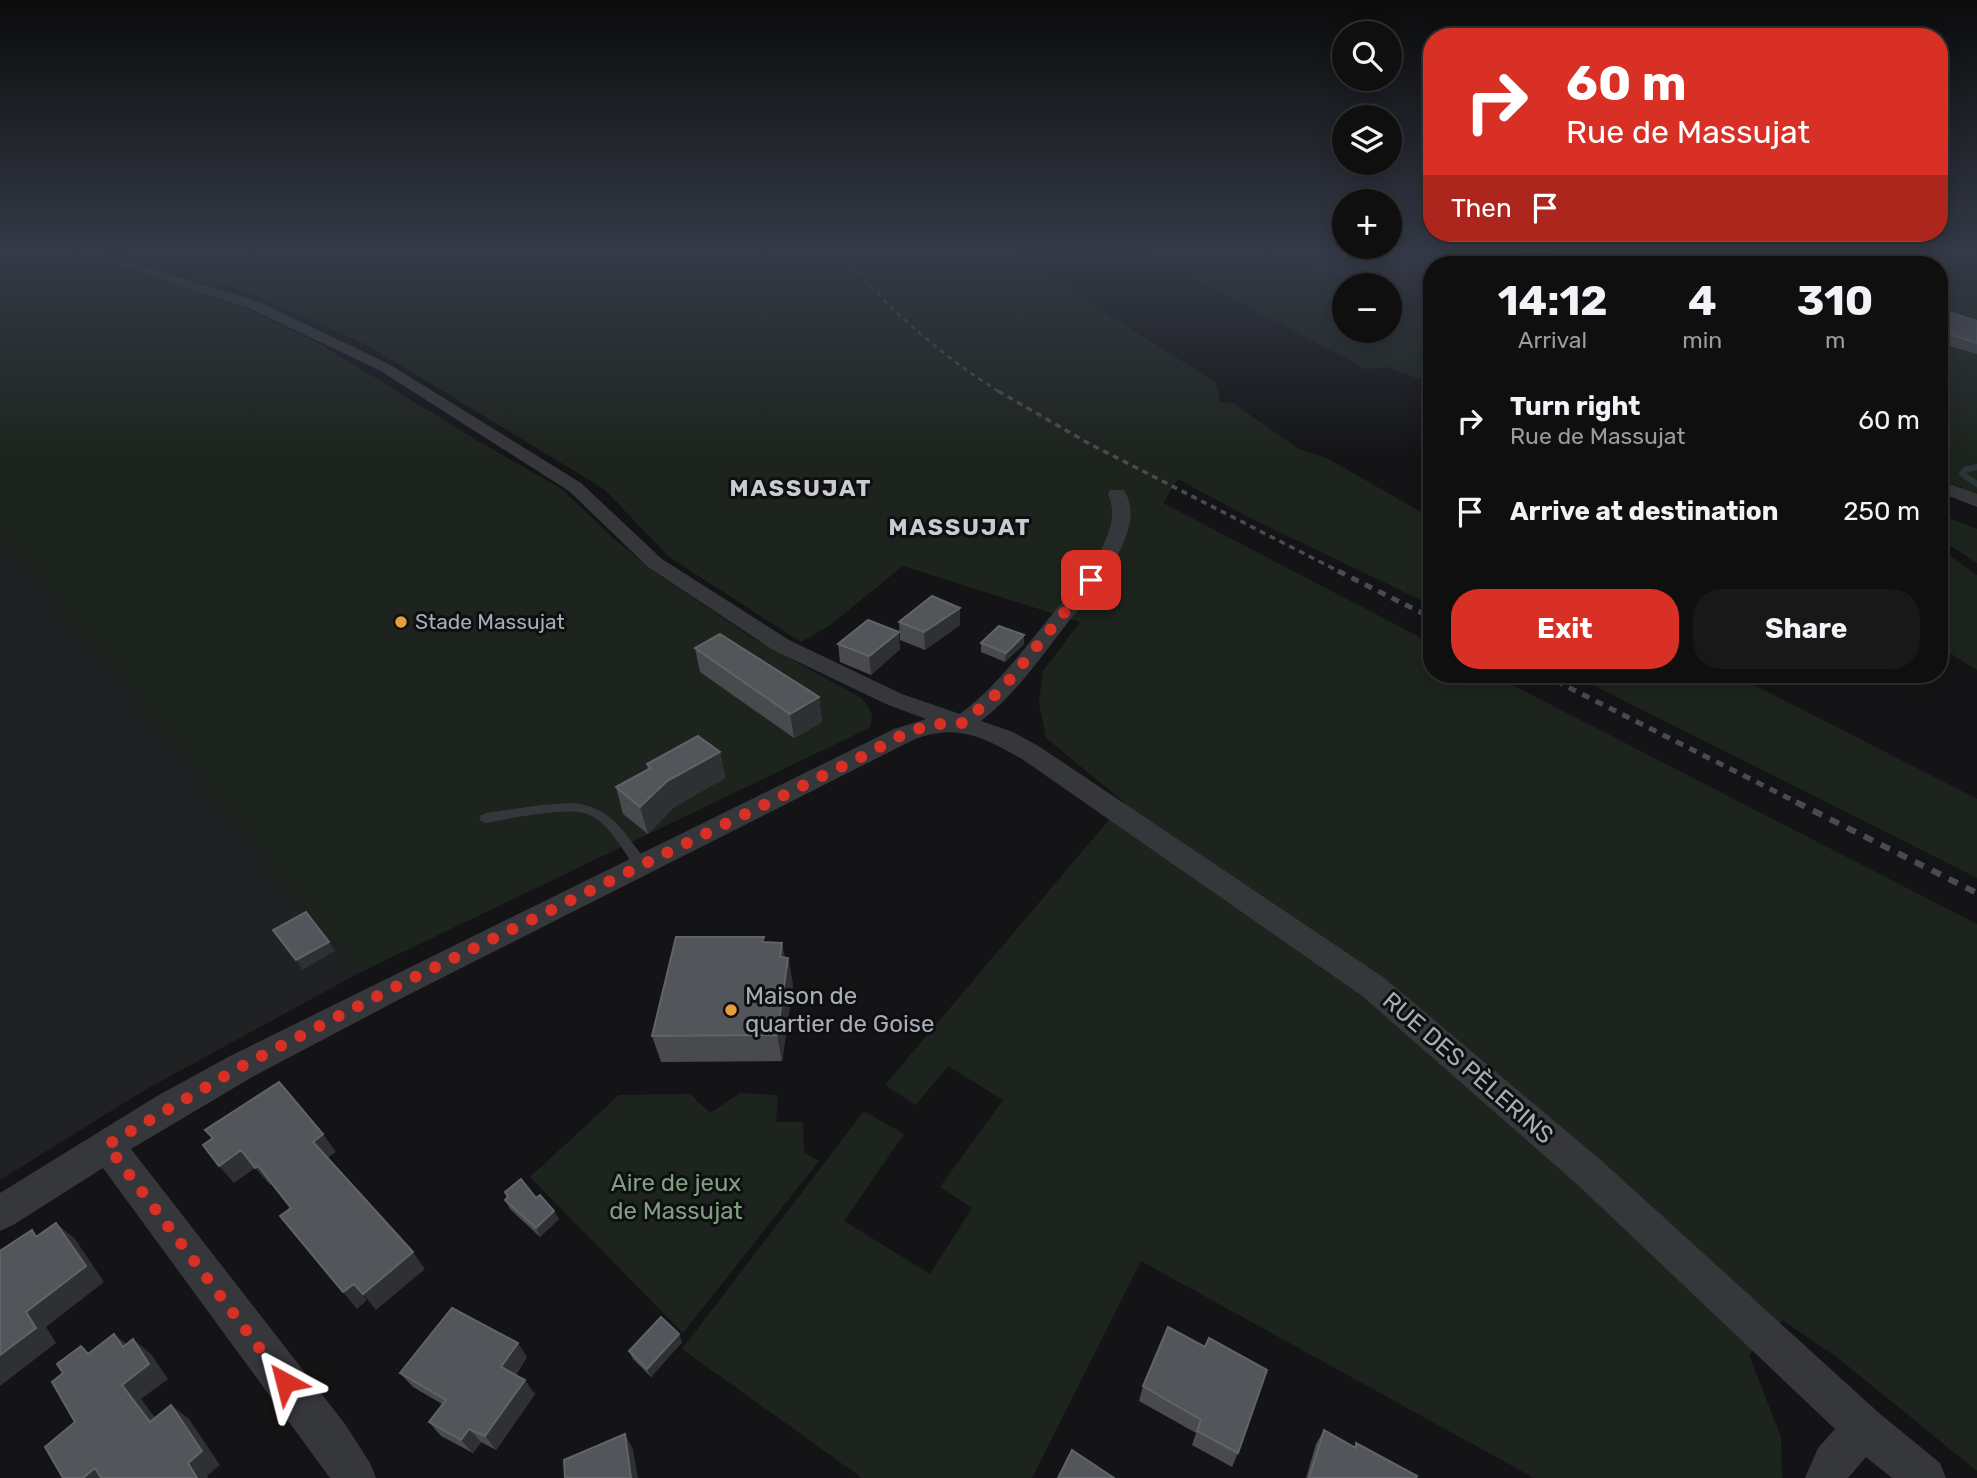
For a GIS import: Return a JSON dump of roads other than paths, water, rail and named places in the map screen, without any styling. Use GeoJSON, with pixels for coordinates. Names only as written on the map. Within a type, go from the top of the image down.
{"type":"FeatureCollection","features":[{"type":"Feature","properties":{"kind":"street","name":"RUE DES PÈLERINS"},"geometry":{"type":"LineString","coordinates":[[285,320],[384,367],[575,487],[655,562],[781,645],[894,699],[1004,738],[1031,754],[1372,986],[1591,1174],[1864,1428],[1925,1478]]}},
{"type":"Feature","properties":{"kind":"street"},"geometry":{"type":"LineString","coordinates":[[1948,489],[1977,500]]}},
{"type":"Feature","properties":{"kind":"street"},"geometry":{"type":"LineString","coordinates":[[0,1213],[107,1145],[242,1066],[391,989],[907,732],[939,722],[963,723],[1002,689],[1091,580],[1112,546],[1119,527],[1122,502],[1117,494]]}},
{"type":"Feature","properties":{"kind":"street"},"geometry":{"type":"LineString","coordinates":[[107,1145],[240,1325],[330,1439],[355,1478]]}},
{"type":"Feature","properties":{"kind":"street"},"geometry":{"type":"LineString","coordinates":[[1826,1478],[1833,1463],[1864,1428]]}},
{"type":"Feature","properties":{"kind":"lane"},"geometry":{"type":"LineString","coordinates":[[486,818],[572,808],[592,810],[605,820],[642,866]]}},
{"type":"Feature","properties":{"kind":"waterway"},"geometry":{"type":"LineString","coordinates":[[1977,467],[1965,470],[1962,474],[1977,484]]}},
{"type":"Feature","properties":{"kind":"railway"},"geometry":{"type":"LineString","coordinates":[[906,320],[956,362],[1001,393]]}},
{"type":"Feature","properties":{"kind":"railway"},"geometry":{"type":"LineString","coordinates":[[998,391],[1090,444],[1342,573]]}},
{"type":"Feature","properties":{"kind":"railway"},"geometry":{"type":"LineString","coordinates":[[1338,571],[1342,573]]}},
{"type":"Feature","properties":{"kind":"railway"},"geometry":{"type":"LineString","coordinates":[[1342,573],[1423,614]]}},
{"type":"Feature","properties":{"kind":"railway"},"geometry":{"type":"LineString","coordinates":[[1560,683],[1800,804]]}},
{"type":"Feature","properties":{"kind":"railway"},"geometry":{"type":"LineString","coordinates":[[1796,802],[1977,893]]}},
{"type":"Feature","properties":{"kind":"place","name":"Stade Massujat"},"geometry":{"type":"Point","coordinates":[401,622]}},
{"type":"Feature","properties":{"kind":"place","name":"Maison de quartier de Goise"},"geometry":{"type":"Point","coordinates":[731,1010]}},
{"type":"Feature","properties":{"kind":"district","name":"MASSUJAT"},"geometry":{"type":"Point","coordinates":[801,488]}},
{"type":"Feature","properties":{"kind":"district","name":"MASSUJAT"},"geometry":{"type":"Point","coordinates":[960,527]}},
{"type":"Feature","properties":{"kind":"park label","name":"Aire de jeux de Massujat"},"geometry":{"type":"Point","coordinates":[676,1197]}}]}
